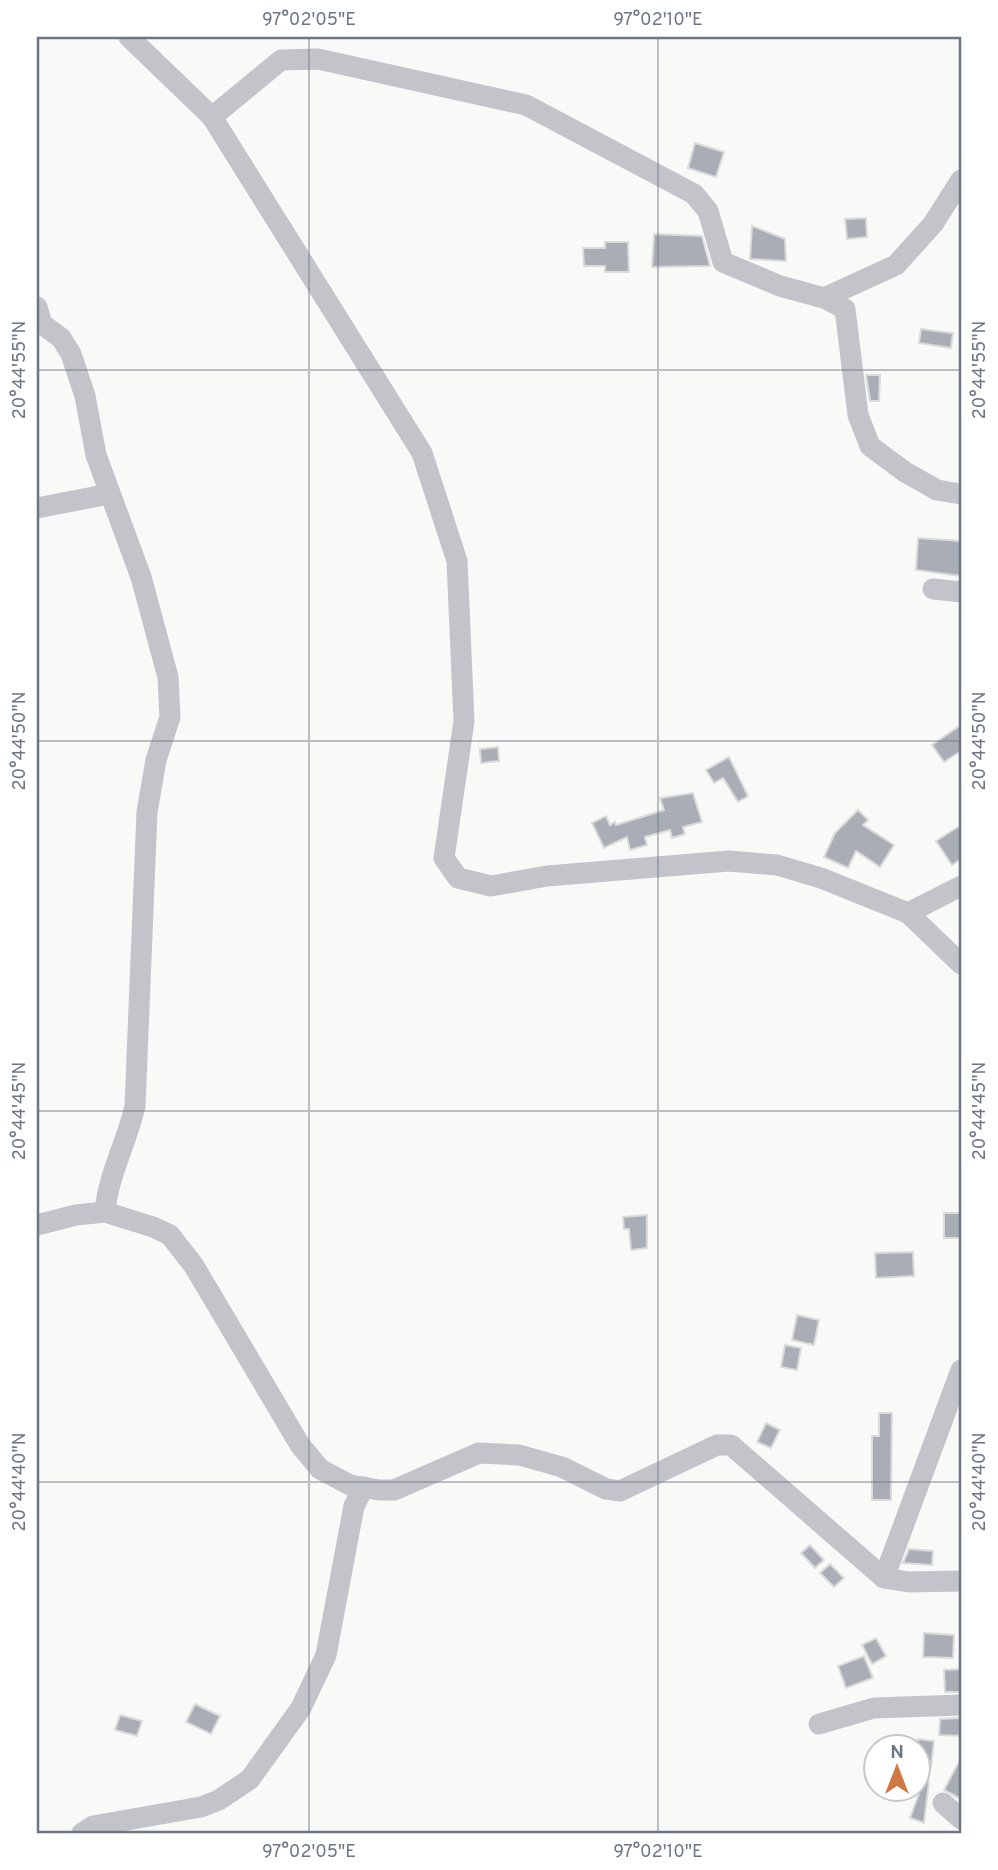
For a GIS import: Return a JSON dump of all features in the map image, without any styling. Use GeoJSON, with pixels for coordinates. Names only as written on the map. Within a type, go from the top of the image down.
{"type":"FeatureCollection","features":[{"type":"Feature","properties":{"kind":"street"},"geometry":{"type":"LineString","coordinates":[[129,37],[212,117],[422,453],[457,561],[464,721],[444,858],[458,878],[491,886],[547,876],[729,861],[777,865],[821,878],[908,913],[961,964]]}},
{"type":"Feature","properties":{"kind":"street"},"geometry":{"type":"LineString","coordinates":[[212,117],[268,68],[281,60],[299,59],[350,64],[526,105],[694,194],[708,211],[723,262],[780,286],[824,298],[845,309],[858,415],[870,446],[926,484],[961,494]]}},
{"type":"Feature","properties":{"kind":"street"},"geometry":{"type":"LineString","coordinates":[[824,298],[896,265],[933,224],[961,180]]}},
{"type":"Feature","properties":{"kind":"street"},"geometry":{"type":"LineString","coordinates":[[37,307],[42,324],[61,338],[71,354],[85,396],[96,455],[108,494],[141,577],[168,677],[171,705],[156,761],[148,812],[135,1106],[129,1136],[107,1188],[105,1212]]}},
{"type":"Feature","properties":{"kind":"street"},"geometry":{"type":"LineString","coordinates":[[37,508],[108,494]]}},
{"type":"Feature","properties":{"kind":"street"},"geometry":{"type":"LineString","coordinates":[[933,589],[961,592]]}},
{"type":"Feature","properties":{"kind":"street"},"geometry":{"type":"LineString","coordinates":[[908,913],[961,886]]}},
{"type":"Feature","properties":{"kind":"street"},"geometry":{"type":"LineString","coordinates":[[37,1225],[105,1212],[170,1235],[194,1266],[300,1445],[320,1469],[350,1485],[394,1490],[479,1453],[519,1455],[551,1464],[606,1489],[620,1491],[717,1445],[731,1446],[884,1578],[909,1582],[961,1581]]}},
{"type":"Feature","properties":{"kind":"street"},"geometry":{"type":"LineString","coordinates":[[884,1578],[961,1370]]}},
{"type":"Feature","properties":{"kind":"street"},"geometry":{"type":"LineString","coordinates":[[82,1833],[93,1826],[201,1807],[219,1800],[250,1779],[301,1708],[327,1655],[354,1506],[364,1487]]}},
{"type":"Feature","properties":{"kind":"street"},"geometry":{"type":"LineString","coordinates":[[819,1724],[874,1708],[961,1705]]}},
{"type":"Feature","properties":{"kind":"street"},"geometry":{"type":"LineString","coordinates":[[943,1803],[961,1819]]}},
{"type":"Feature","properties":{"kind":"building"},"geometry":{"type":"Polygon","coordinates":[[[695,143],[724,152],[716,177],[688,168],[695,143]]]}},
{"type":"Feature","properties":{"kind":"building"},"geometry":{"type":"Polygon","coordinates":[[[866,218],[867,237],[847,239],[845,219],[866,218]]]}},
{"type":"Feature","properties":{"kind":"building"},"geometry":{"type":"Polygon","coordinates":[[[752,226],[785,239],[786,261],[750,259],[752,226]]]}},
{"type":"Feature","properties":{"kind":"building"},"geometry":{"type":"Polygon","coordinates":[[[654,234],[702,236],[710,266],[652,267],[654,234]]]}},
{"type":"Feature","properties":{"kind":"building"},"geometry":{"type":"Polygon","coordinates":[[[605,242],[628,242],[629,272],[605,272],[605,266],[584,266],[583,248],[605,248],[605,242]]]}},
{"type":"Feature","properties":{"kind":"building"},"geometry":{"type":"Polygon","coordinates":[[[921,329],[953,333],[951,348],[919,343],[921,329]]]}},
{"type":"Feature","properties":{"kind":"building"},"geometry":{"type":"Polygon","coordinates":[[[866,375],[880,375],[879,401],[870,401],[866,375]]]}},
{"type":"Feature","properties":{"kind":"building"},"geometry":{"type":"Polygon","coordinates":[[[918,538],[961,541],[961,576],[916,570],[918,538]]]}},
{"type":"Feature","properties":{"kind":"building"},"geometry":{"type":"Polygon","coordinates":[[[961,725],[961,751],[944,762],[932,745],[961,725]]]}},
{"type":"Feature","properties":{"kind":"building"},"geometry":{"type":"Polygon","coordinates":[[[498,747],[499,761],[481,763],[480,749],[498,747]]]}},
{"type":"Feature","properties":{"kind":"building"},"geometry":{"type":"Polygon","coordinates":[[[729,757],[748,796],[738,802],[723,778],[714,783],[706,770],[729,757]]]}},
{"type":"Feature","properties":{"kind":"building"},"geometry":{"type":"Polygon","coordinates":[[[693,793],[702,822],[683,827],[685,834],[672,838],[670,830],[645,837],[647,845],[630,850],[627,837],[604,848],[592,823],[606,816],[610,825],[615,822],[616,825],[664,810],[660,798],[693,793]]]}},
{"type":"Feature","properties":{"kind":"building"},"geometry":{"type":"Polygon","coordinates":[[[858,810],[868,820],[863,825],[894,845],[880,867],[856,851],[848,868],[824,857],[835,833],[858,810]]]}},
{"type":"Feature","properties":{"kind":"building"},"geometry":{"type":"Polygon","coordinates":[[[961,825],[961,859],[952,865],[936,841],[961,825]]]}},
{"type":"Feature","properties":{"kind":"building"},"geometry":{"type":"Polygon","coordinates":[[[944,1213],[961,1213],[961,1238],[944,1238],[944,1213]]]}},
{"type":"Feature","properties":{"kind":"building"},"geometry":{"type":"Polygon","coordinates":[[[647,1215],[647,1248],[631,1250],[629,1229],[624,1229],[623,1217],[647,1215]]]}},
{"type":"Feature","properties":{"kind":"building"},"geometry":{"type":"Polygon","coordinates":[[[913,1252],[914,1276],[876,1278],[875,1253],[913,1252]]]}},
{"type":"Feature","properties":{"kind":"building"},"geometry":{"type":"Polygon","coordinates":[[[797,1315],[819,1320],[814,1345],[792,1340],[797,1315]]]}},
{"type":"Feature","properties":{"kind":"building"},"geometry":{"type":"Polygon","coordinates":[[[785,1345],[801,1348],[797,1370],[781,1367],[785,1345]]]}},
{"type":"Feature","properties":{"kind":"building"},"geometry":{"type":"Polygon","coordinates":[[[879,1413],[892,1413],[891,1500],[872,1500],[872,1436],[879,1436],[879,1413]]]}},
{"type":"Feature","properties":{"kind":"building"},"geometry":{"type":"Polygon","coordinates":[[[766,1423],[780,1430],[771,1448],[757,1442],[766,1423]]]}},
{"type":"Feature","properties":{"kind":"building"},"geometry":{"type":"Polygon","coordinates":[[[810,1545],[824,1560],[815,1568],[801,1553],[810,1545]]]}},
{"type":"Feature","properties":{"kind":"building"},"geometry":{"type":"Polygon","coordinates":[[[909,1549],[933,1551],[932,1565],[903,1563],[909,1549]]]}},
{"type":"Feature","properties":{"kind":"building"},"geometry":{"type":"Polygon","coordinates":[[[830,1564],[844,1578],[834,1587],[820,1573],[830,1564]]]}},
{"type":"Feature","properties":{"kind":"building"},"geometry":{"type":"Polygon","coordinates":[[[924,1633],[954,1635],[953,1658],[923,1657],[924,1633]]]}},
{"type":"Feature","properties":{"kind":"building"},"geometry":{"type":"Polygon","coordinates":[[[876,1638],[886,1656],[872,1664],[862,1645],[876,1638]]]}},
{"type":"Feature","properties":{"kind":"building"},"geometry":{"type":"Polygon","coordinates":[[[864,1656],[873,1678],[846,1688],[838,1666],[864,1656]]]}},
{"type":"Feature","properties":{"kind":"building"},"geometry":{"type":"Polygon","coordinates":[[[961,1669],[961,1692],[945,1692],[944,1670],[961,1669]]]}},
{"type":"Feature","properties":{"kind":"building"},"geometry":{"type":"Polygon","coordinates":[[[195,1704],[220,1716],[211,1734],[186,1722],[195,1704]]]}},
{"type":"Feature","properties":{"kind":"building"},"geometry":{"type":"Polygon","coordinates":[[[120,1715],[142,1721],[137,1736],[115,1730],[120,1715]]]}},
{"type":"Feature","properties":{"kind":"building"},"geometry":{"type":"Polygon","coordinates":[[[961,1718],[961,1736],[939,1735],[940,1719],[961,1718]]]}},
{"type":"Feature","properties":{"kind":"building"},"geometry":{"type":"Polygon","coordinates":[[[961,1758],[961,1799],[944,1790],[961,1758]]]}},
{"type":"Feature","properties":{"kind":"building"},"geometry":{"type":"Polygon","coordinates":[[[915,1804],[926,1804],[924,1823],[910,1818],[915,1804]]]}}]}
